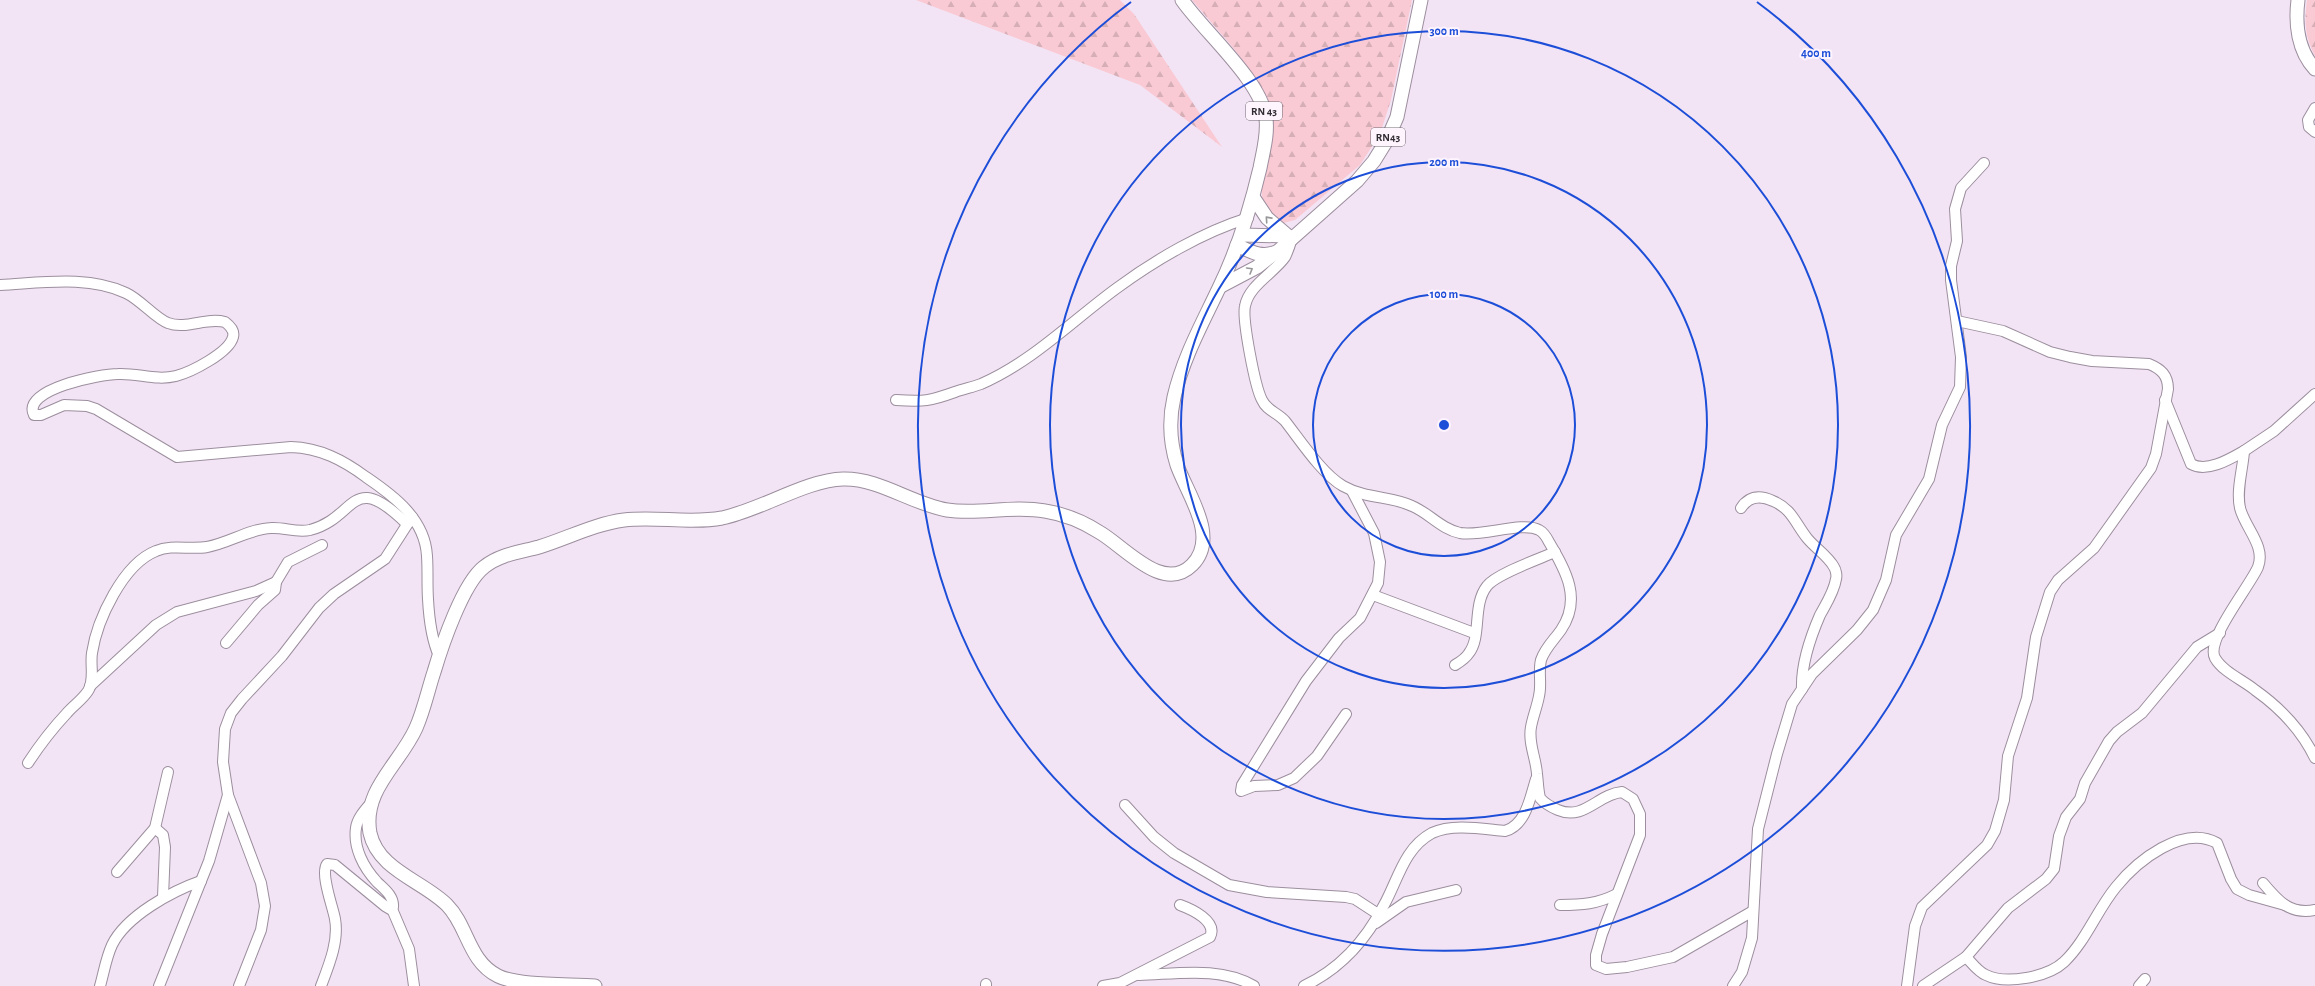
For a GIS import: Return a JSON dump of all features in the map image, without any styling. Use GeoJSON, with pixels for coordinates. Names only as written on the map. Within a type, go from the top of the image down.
{"type":"FeatureCollection","features":[{"type":"Feature","properties":{"kind":"main road","name":"RN 43"},"geometry":{"type":"LineString","coordinates":[[1182,0],[1196,19],[1250,82],[1262,102],[1267,120],[1266,140],[1253,197],[1248,218],[1239,240]]}},
{"type":"Feature","properties":{"kind":"main road","name":"RN43"},"geometry":{"type":"LineString","coordinates":[[1290,237],[1357,182],[1374,161],[1387,140],[1397,117],[1421,0]]}},
{"type":"Feature","properties":{"kind":"main road"},"geometry":{"type":"LineString","coordinates":[[2298,0],[2297,28],[2300,45],[2309,62],[2315,69]]}},
{"type":"Feature","properties":{"kind":"main road"},"geometry":{"type":"LineString","coordinates":[[1253,197],[1267,218],[1290,237]]}},
{"type":"Feature","properties":{"kind":"main road"},"geometry":{"type":"LineString","coordinates":[[1239,240],[1290,237]]}},
{"type":"Feature","properties":{"kind":"main road"},"geometry":{"type":"LineString","coordinates":[[1220,286],[1257,267],[1278,251],[1290,237]]}},
{"type":"Feature","properties":{"kind":"main road"},"geometry":{"type":"LineString","coordinates":[[1239,240],[1261,255],[1271,254],[1278,251]]}},
{"type":"Feature","properties":{"kind":"main road"},"geometry":{"type":"LineString","coordinates":[[595,986],[511,980],[493,974],[474,954],[460,922],[446,904],[390,864],[374,845],[370,832],[370,804],[376,789],[407,744],[415,728],[439,656],[456,612],[473,577],[480,569],[502,557],[536,548],[592,527],[622,520],[715,519],[730,516],[815,484],[840,479],[867,484],[942,509],[959,511],[1032,509],[1063,515],[1088,525],[1104,535],[1146,567],[1164,574],[1181,573],[1188,569],[1199,555],[1202,536],[1196,509],[1176,463],[1171,437],[1171,409],[1186,358],[1220,286],[1239,240]]}},
{"type":"Feature","properties":{"kind":"street"},"geometry":{"type":"LineString","coordinates":[[2315,108],[2308,120],[2309,127],[2315,132]]}},
{"type":"Feature","properties":{"kind":"street"},"geometry":{"type":"LineString","coordinates":[[1733,986],[1742,972],[1748,956],[1752,938],[1760,822],[1777,754],[1792,704],[1812,674],[1857,630],[1873,610],[1883,590],[1896,535],[1929,480],[1942,425],[1960,388],[1961,363],[1951,280],[1951,266],[1957,241],[1955,209],[1956,198],[1961,188],[1984,163]]}},
{"type":"Feature","properties":{"kind":"street"},"geometry":{"type":"LineString","coordinates":[[896,400],[935,400],[993,378],[1031,354],[1102,299],[1145,270],[1218,229],[1248,218]]}},
{"type":"Feature","properties":{"kind":"street"},"geometry":{"type":"LineString","coordinates":[[1290,237],[1285,256],[1253,291],[1246,301],[1244,317],[1258,390],[1268,409],[1284,420],[1300,442],[1336,481],[1352,491],[1410,505],[1442,526],[1461,534],[1476,534],[1524,527],[1536,529],[1546,536],[1555,552],[1569,584],[1572,605],[1565,623],[1546,650],[1541,661],[1540,696],[1530,735],[1538,776],[1539,793],[1544,802],[1570,814],[1582,811],[1617,793],[1628,794],[1633,799],[1640,814],[1640,835],[1617,894],[1596,955],[1596,965],[1602,968],[1636,966],[1674,957],[1753,911]]}},
{"type":"Feature","properties":{"kind":"street"},"geometry":{"type":"LineString","coordinates":[[0,285],[60,281],[108,287],[126,293],[141,301],[166,323],[176,325],[219,320],[225,322],[233,332],[233,337],[228,345],[206,363],[192,370],[176,376],[161,378],[118,374],[82,380],[40,396],[33,405],[34,415],[41,415],[71,404],[92,408],[177,456],[306,447],[335,456],[390,493],[409,520]]}},
{"type":"Feature","properties":{"kind":"street"},"geometry":{"type":"LineString","coordinates":[[1907,986],[1915,926],[1922,907],[1987,845],[1995,831],[2004,800],[2008,756],[2027,698],[2036,637],[2050,592],[2058,580],[2094,548],[2151,468],[2156,454],[2168,382],[2164,374],[2156,367],[2149,364],[2092,361],[2070,357],[2050,352],[2003,331],[1957,321]]}},
{"type":"Feature","properties":{"kind":"street"},"geometry":{"type":"LineString","coordinates":[[2165,400],[2191,464],[2196,467],[2209,466],[2244,451],[2274,431],[2315,394]]}},
{"type":"Feature","properties":{"kind":"street"},"geometry":{"type":"LineString","coordinates":[[2244,451],[2239,490],[2240,508],[2259,547],[2261,559],[2254,576],[2212,649],[2219,664],[2257,691],[2288,719],[2304,739],[2315,758]]}},
{"type":"Feature","properties":{"kind":"street"},"geometry":{"type":"LineString","coordinates":[[1346,714],[1317,756],[1294,778],[1278,785],[1254,786],[1241,791],[1242,785],[1302,687],[1323,657],[1360,618],[1373,595],[1380,573],[1377,546],[1370,523],[1352,491]]}},
{"type":"Feature","properties":{"kind":"street"},"geometry":{"type":"LineString","coordinates":[[1741,508],[1746,500],[1756,497],[1768,499],[1784,505],[1816,549],[1834,568],[1837,578],[1833,590],[1816,624],[1807,652],[1801,676],[1802,689]]}},
{"type":"Feature","properties":{"kind":"street"},"geometry":{"type":"LineString","coordinates":[[90,686],[91,654],[94,640],[107,608],[122,582],[133,568],[150,554],[165,548],[206,547],[270,528],[303,531],[310,530],[330,520],[353,502],[360,499],[380,502],[409,520],[420,530],[427,556],[429,612],[435,646],[439,656]]}},
{"type":"Feature","properties":{"kind":"street"},"geometry":{"type":"LineString","coordinates":[[239,986],[261,930],[265,906],[259,876],[228,795],[223,762],[225,729],[231,713],[282,656],[319,608],[334,594],[386,558],[409,520]]}},
{"type":"Feature","properties":{"kind":"street"},"geometry":{"type":"LineString","coordinates":[[226,643],[258,605],[275,590],[276,582],[288,562],[322,545]]}},
{"type":"Feature","properties":{"kind":"street"},"geometry":{"type":"LineString","coordinates":[[1455,665],[1469,655],[1472,649],[1476,614],[1488,584],[1501,576],[1555,552]]}},
{"type":"Feature","properties":{"kind":"street"},"geometry":{"type":"LineString","coordinates":[[28,763],[38,748],[90,686],[156,625],[177,612],[256,591],[276,582]]}},
{"type":"Feature","properties":{"kind":"street"},"geometry":{"type":"LineString","coordinates":[[1373,595],[1474,633]]}},
{"type":"Feature","properties":{"kind":"street"},"geometry":{"type":"LineString","coordinates":[[1923,986],[1966,956],[2008,908],[2028,890],[2046,879],[2054,869],[2059,836],[2066,818],[2080,799],[2085,783],[2117,732],[2142,713],[2197,647],[2220,633]]}},
{"type":"Feature","properties":{"kind":"street"},"geometry":{"type":"LineString","coordinates":[[117,872],[155,828],[168,772]]}},
{"type":"Feature","properties":{"kind":"street"},"geometry":{"type":"LineString","coordinates":[[1304,986],[1338,966],[1370,927],[1408,856],[1418,843],[1433,833],[1451,828],[1505,831],[1513,829],[1524,814],[1538,776]]}},
{"type":"Feature","properties":{"kind":"street"},"geometry":{"type":"LineString","coordinates":[[159,986],[201,881],[219,829],[228,795]]}},
{"type":"Feature","properties":{"kind":"street"},"geometry":{"type":"LineString","coordinates":[[370,804],[361,815],[356,828],[357,845],[365,867],[391,898],[394,904],[392,909],[409,949],[414,986]]}},
{"type":"Feature","properties":{"kind":"street"},"geometry":{"type":"LineString","coordinates":[[1125,805],[1137,820],[1169,849],[1217,880],[1229,885],[1267,892],[1346,897],[1355,899],[1378,914]]}},
{"type":"Feature","properties":{"kind":"street"},"geometry":{"type":"LineString","coordinates":[[155,828],[163,835],[165,847],[163,897]]}},
{"type":"Feature","properties":{"kind":"street"},"geometry":{"type":"LineString","coordinates":[[1966,956],[1985,975],[2007,980],[2028,978],[2053,970],[2067,959],[2116,886],[2158,850],[2172,842],[2188,838],[2204,838],[2217,843],[2231,879],[2242,892],[2285,905],[2297,911],[2315,910]]}},
{"type":"Feature","properties":{"kind":"street"},"geometry":{"type":"LineString","coordinates":[[321,986],[334,946],[335,934],[335,921],[324,874],[327,864],[335,865],[385,906],[392,909]]}},
{"type":"Feature","properties":{"kind":"street"},"geometry":{"type":"LineString","coordinates":[[100,986],[108,955],[113,943],[131,923],[163,897],[201,881]]}},
{"type":"Feature","properties":{"kind":"street"},"geometry":{"type":"LineString","coordinates":[[2263,883],[2285,905]]}},
{"type":"Feature","properties":{"kind":"street"},"geometry":{"type":"LineString","coordinates":[[1370,927],[1406,902],[1456,890]]}},
{"type":"Feature","properties":{"kind":"street"},"geometry":{"type":"LineString","coordinates":[[1560,905],[1585,905],[1600,902],[1617,894]]}},
{"type":"Feature","properties":{"kind":"street"},"geometry":{"type":"LineString","coordinates":[[1103,986],[1120,983],[1211,936],[1210,928],[1205,919],[1196,912],[1180,905]]}},
{"type":"Feature","properties":{"kind":"street"},"geometry":{"type":"LineString","coordinates":[[1137,975],[1214,974],[1235,977],[1254,986]]}},
{"type":"Feature","properties":{"kind":"green space"},"geometry":{"type":"Polygon","coordinates":[[[916,0],[1120,0],[1134,14],[1222,147],[1140,85],[916,0]]]}},
{"type":"Feature","properties":{"kind":"green space"},"geometry":{"type":"Polygon","coordinates":[[[1192,0],[1412,0],[1391,100],[1380,134],[1360,165],[1295,220],[1280,224],[1268,214],[1263,202],[1262,187],[1273,125],[1271,111],[1258,82],[1237,52],[1192,0]]]}},
{"type":"Feature","properties":{"kind":"green space"},"geometry":{"type":"Polygon","coordinates":[[[2307,0],[2315,0],[2315,56],[2309,43],[2306,29],[2307,0]]]}}]}
